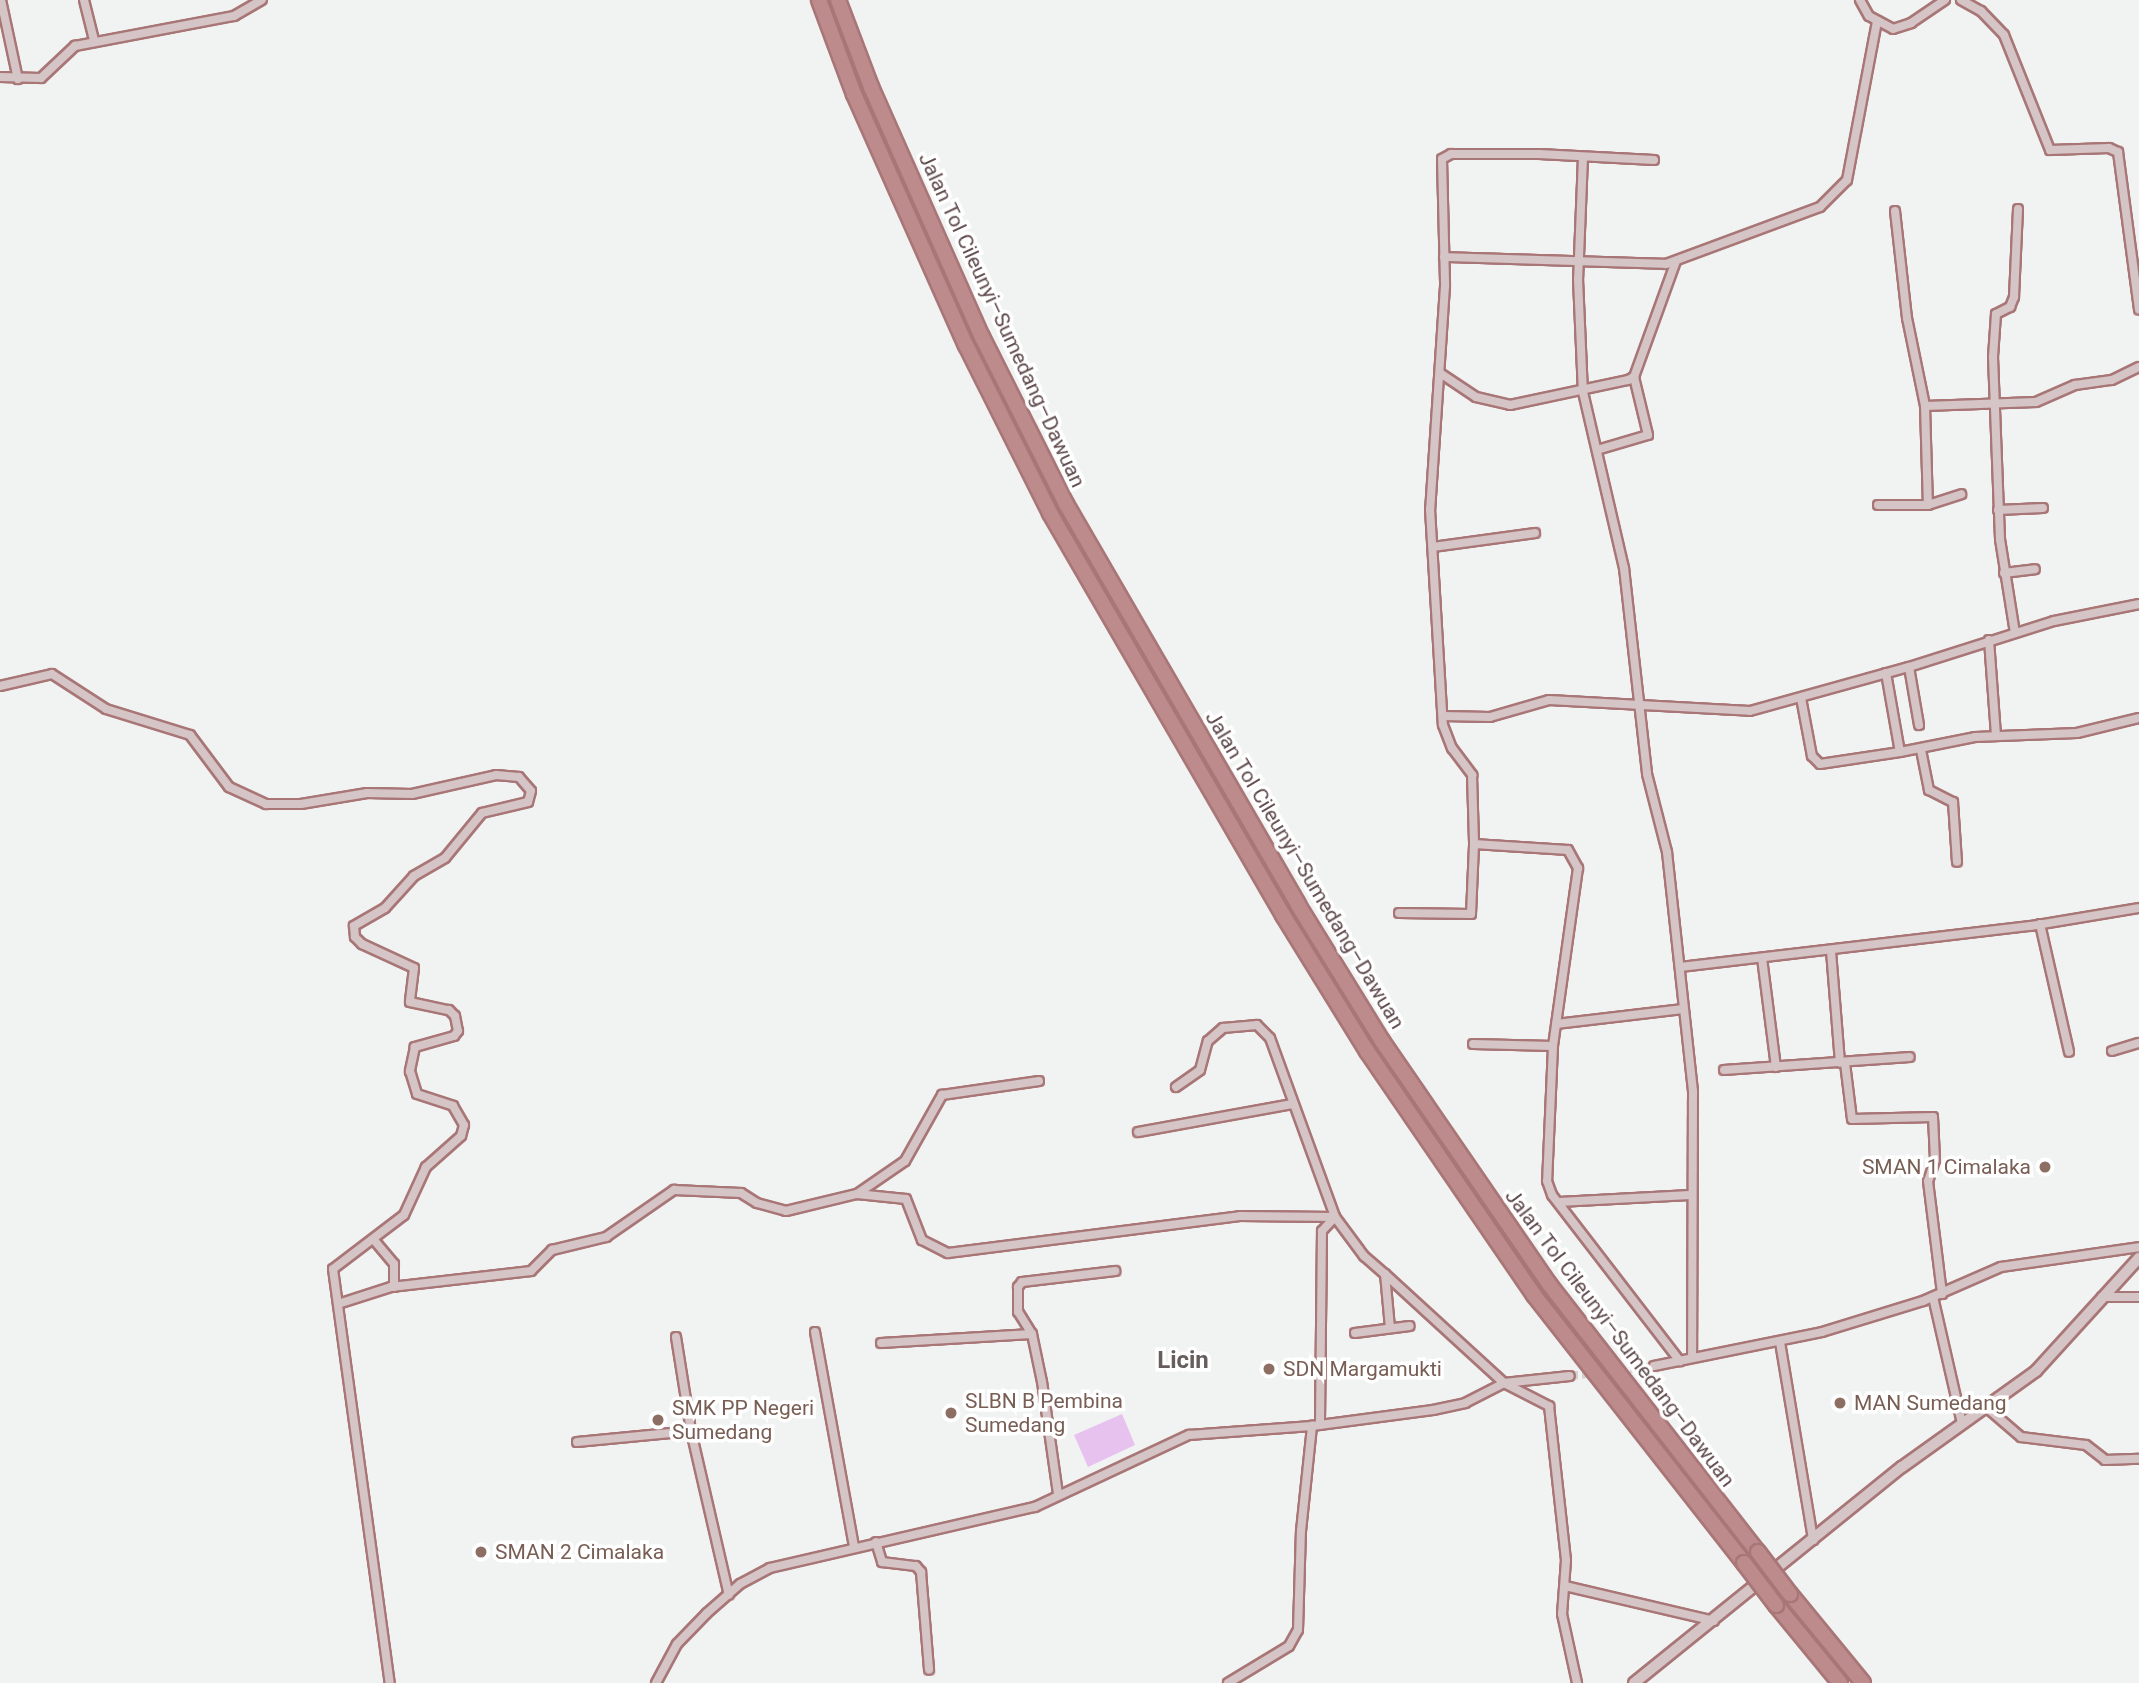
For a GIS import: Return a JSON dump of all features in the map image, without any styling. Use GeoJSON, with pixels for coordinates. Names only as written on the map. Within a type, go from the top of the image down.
{"type":"FeatureCollection","features":[{"type":"Feature","properties":{"kind":"highway","name":"Jalan Tol Cileunyi–Sumedang–Dawuan"},"geometry":{"type":"LineString","coordinates":[[819,0],[854,94],[966,345],[1050,513],[1283,915],[1367,1051],[1534,1295],[1840,1683]]}},
{"type":"Feature","properties":{"kind":"highway","name":"Jalan Tol Cileunyi–Sumedang–Dawuan"},"geometry":{"type":"LineString","coordinates":[[838,0],[871,87],[982,337],[1066,504],[1298,905],[1382,1041],[1549,1284],[1790,1594],[1863,1683]]}},
{"type":"Feature","properties":{"kind":"street"},"geometry":{"type":"LineString","coordinates":[[1,0],[18,79]]}},
{"type":"Feature","properties":{"kind":"street"},"geometry":{"type":"LineString","coordinates":[[84,0],[94,40]]}},
{"type":"Feature","properties":{"kind":"street"},"geometry":{"type":"LineString","coordinates":[[0,77],[41,78],[75,46],[94,40],[234,16],[262,0]]}},
{"type":"Feature","properties":{"kind":"street"},"geometry":{"type":"LineString","coordinates":[[1860,0],[1877,20],[1897,29],[1945,0]]}},
{"type":"Feature","properties":{"kind":"street"},"geometry":{"type":"LineString","coordinates":[[1961,0],[1981,11],[2004,35],[2050,150],[2109,148],[2118,152],[2139,310]]}},
{"type":"Feature","properties":{"kind":"street"},"geometry":{"type":"LineString","coordinates":[[1444,257],[1676,261],[1820,207],[1841,190],[1847,180],[1877,20]]}},
{"type":"Feature","properties":{"kind":"street"},"geometry":{"type":"LineString","coordinates":[[1399,913],[1471,915],[1474,844],[1472,775],[1452,748],[1443,716],[1433,547],[1430,464],[1440,373],[1444,257],[1439,166],[1444,156],[1654,160]]}},
{"type":"Feature","properties":{"kind":"street"},"geometry":{"type":"LineString","coordinates":[[1583,157],[1579,260],[1583,392],[1624,568],[1647,774],[1667,852],[1693,1091],[1690,1195],[1692,1357]]}},
{"type":"Feature","properties":{"kind":"street"},"geometry":{"type":"LineString","coordinates":[[2015,633],[2004,573],[1998,510],[1999,449],[1993,403],[1995,317],[2014,297],[2018,209]]}},
{"type":"Feature","properties":{"kind":"street"},"geometry":{"type":"LineString","coordinates":[[1895,211],[1907,318],[1926,405],[1928,505]]}},
{"type":"Feature","properties":{"kind":"street"},"geometry":{"type":"LineString","coordinates":[[1597,450],[1648,435],[1634,377],[1676,261]]}},
{"type":"Feature","properties":{"kind":"street"},"geometry":{"type":"LineString","coordinates":[[1926,405],[2036,402],[2075,385],[2112,380],[2139,367]]}},
{"type":"Feature","properties":{"kind":"street"},"geometry":{"type":"LineString","coordinates":[[1440,373],[1476,397],[1501,404],[1583,392],[1634,377]]}},
{"type":"Feature","properties":{"kind":"street"},"geometry":{"type":"LineString","coordinates":[[1878,505],[1928,505],[1961,494]]}},
{"type":"Feature","properties":{"kind":"street"},"geometry":{"type":"LineString","coordinates":[[1998,510],[2043,508]]}},
{"type":"Feature","properties":{"kind":"street"},"geometry":{"type":"LineString","coordinates":[[1433,547],[1535,533]]}},
{"type":"Feature","properties":{"kind":"street"},"geometry":{"type":"LineString","coordinates":[[2004,573],[2035,569]]}},
{"type":"Feature","properties":{"kind":"street"},"geometry":{"type":"LineString","coordinates":[[1443,716],[1490,717],[1549,700],[1733,712],[1801,698],[1909,667],[1989,640],[2139,604]]}},
{"type":"Feature","properties":{"kind":"street"},"geometry":{"type":"LineString","coordinates":[[1989,640],[1996,736]]}},
{"type":"Feature","properties":{"kind":"street"},"geometry":{"type":"LineString","coordinates":[[1909,667],[1919,725]]}},
{"type":"Feature","properties":{"kind":"street"},"geometry":{"type":"LineString","coordinates":[[1886,673],[1900,752]]}},
{"type":"Feature","properties":{"kind":"street"},"geometry":{"type":"LineString","coordinates":[[0,686],[52,674],[106,709],[190,735],[229,787],[266,804],[301,804],[367,793],[412,794],[496,775],[519,777],[530,787],[531,800],[482,813],[445,858],[414,876],[385,908],[354,926],[355,937],[362,944],[414,968],[408,988],[410,1002],[449,1010],[458,1031],[415,1047],[411,1071],[417,1094],[458,1110],[464,1125],[461,1136],[433,1158],[404,1215],[374,1240],[333,1266],[390,1683]]}},
{"type":"Feature","properties":{"kind":"street"},"geometry":{"type":"LineString","coordinates":[[1801,698],[1812,756],[1820,764],[1996,736],[2064,735],[2139,718]]}},
{"type":"Feature","properties":{"kind":"street"},"geometry":{"type":"LineString","coordinates":[[1921,750],[1929,790],[1953,802],[1957,862]]}},
{"type":"Feature","properties":{"kind":"street"},"geometry":{"type":"LineString","coordinates":[[1474,844],[1567,850],[1576,862],[1553,1046],[1545,1166],[1547,1181],[1559,1202],[1680,1361]]}},
{"type":"Feature","properties":{"kind":"street"},"geometry":{"type":"LineString","coordinates":[[1680,967],[1831,951],[2040,924],[2139,908]]}},
{"type":"Feature","properties":{"kind":"street"},"geometry":{"type":"LineString","coordinates":[[2040,924],[2069,1052]]}},
{"type":"Feature","properties":{"kind":"street"},"geometry":{"type":"LineString","coordinates":[[1831,951],[1842,1063],[1852,1119],[1933,1117],[1935,1160],[1928,1181],[1937,1296],[1962,1424]]}},
{"type":"Feature","properties":{"kind":"street"},"geometry":{"type":"LineString","coordinates":[[1762,958],[1776,1067]]}},
{"type":"Feature","properties":{"kind":"street"},"geometry":{"type":"LineString","coordinates":[[1556,1024],[1683,1009]]}},
{"type":"Feature","properties":{"kind":"street"},"geometry":{"type":"LineString","coordinates":[[1175,1087],[1200,1070],[1205,1046],[1218,1031],[1237,1024],[1257,1025],[1269,1038],[1335,1217],[1364,1256],[1504,1383],[1549,1406],[1566,1549],[1562,1614],[1577,1683]]}},
{"type":"Feature","properties":{"kind":"street"},"geometry":{"type":"LineString","coordinates":[[2112,1051],[2139,1043]]}},
{"type":"Feature","properties":{"kind":"street"},"geometry":{"type":"LineString","coordinates":[[1473,1044],[1553,1046]]}},
{"type":"Feature","properties":{"kind":"street"},"geometry":{"type":"LineString","coordinates":[[1724,1070],[1910,1056]]}},
{"type":"Feature","properties":{"kind":"street"},"geometry":{"type":"LineString","coordinates":[[857,1194],[905,1161],[942,1095],[1039,1081]]}},
{"type":"Feature","properties":{"kind":"street"},"geometry":{"type":"LineString","coordinates":[[1139,1132],[1292,1104]]}},
{"type":"Feature","properties":{"kind":"street"},"geometry":{"type":"LineString","coordinates":[[338,1304],[394,1287],[531,1271],[552,1250],[606,1237],[646,1213],[663,1195],[682,1188],[741,1193],[757,1203],[786,1210],[857,1194],[906,1199],[922,1240],[948,1253],[1240,1216],[1335,1217]]}},
{"type":"Feature","properties":{"kind":"street"},"geometry":{"type":"LineString","coordinates":[[1559,1202],[1690,1195]]}},
{"type":"Feature","properties":{"kind":"street"},"geometry":{"type":"LineString","coordinates":[[1228,1683],[1289,1646],[1298,1630],[1301,1531],[1316,1426],[1322,1231],[1335,1217]]}},
{"type":"Feature","properties":{"kind":"street"},"geometry":{"type":"LineString","coordinates":[[374,1240],[396,1270],[394,1287]]}},
{"type":"Feature","properties":{"kind":"street"},"geometry":{"type":"LineString","coordinates":[[1654,1366],[1780,1342],[1937,1296],[1975,1275],[2001,1267],[2139,1247]]}},
{"type":"Feature","properties":{"kind":"street"},"geometry":{"type":"LineString","coordinates":[[1634,1683],[1962,1424],[2036,1371],[2139,1258]]}},
{"type":"Feature","properties":{"kind":"street"},"geometry":{"type":"LineString","coordinates":[[1058,1494],[1032,1334],[1018,1312],[1020,1283],[1115,1271]]}},
{"type":"Feature","properties":{"kind":"street"},"geometry":{"type":"LineString","coordinates":[[1385,1274],[1390,1328]]}},
{"type":"Feature","properties":{"kind":"street"},"geometry":{"type":"LineString","coordinates":[[2102,1297],[2139,1297]]}},
{"type":"Feature","properties":{"kind":"street"},"geometry":{"type":"LineString","coordinates":[[1355,1333],[1410,1326]]}},
{"type":"Feature","properties":{"kind":"street"},"geometry":{"type":"LineString","coordinates":[[814,1332],[855,1547]]}},
{"type":"Feature","properties":{"kind":"street"},"geometry":{"type":"LineString","coordinates":[[881,1343],[1032,1334]]}},
{"type":"Feature","properties":{"kind":"street"},"geometry":{"type":"LineString","coordinates":[[676,1337],[691,1431],[729,1595]]}},
{"type":"Feature","properties":{"kind":"street"},"geometry":{"type":"LineString","coordinates":[[1780,1342],[1813,1540]]}},
{"type":"Feature","properties":{"kind":"street"},"geometry":{"type":"LineString","coordinates":[[656,1683],[677,1644],[729,1595],[770,1568],[1035,1507],[1189,1435],[1316,1426],[1462,1404],[1504,1383],[1570,1376]]}},
{"type":"Feature","properties":{"kind":"street"},"geometry":{"type":"LineString","coordinates":[[1986,1407],[2021,1437],[2086,1445],[2105,1460],[2139,1459]]}},
{"type":"Feature","properties":{"kind":"street"},"geometry":{"type":"LineString","coordinates":[[577,1442],[691,1431]]}},
{"type":"Feature","properties":{"kind":"street"},"geometry":{"type":"LineString","coordinates":[[876,1542],[884,1563],[916,1566],[921,1572],[929,1670]]}},
{"type":"Feature","properties":{"kind":"street"},"geometry":{"type":"LineString","coordinates":[[1565,1586],[1714,1621]]}},
{"type":"Feature","properties":{"kind":"shaded area"},"geometry":{"type":"Polygon","coordinates":[[[1122,1414],[1135,1445],[1088,1467],[1074,1435],[1122,1414]]]}},
{"type":"Feature","properties":{"kind":"tunnel"},"geometry":{"type":"LineString","coordinates":[[1570,1376],[1654,1366]]}},
{"type":"Feature","properties":{"kind":"place","name":"SMAN 1 Cimalaka"},"geometry":{"type":"Point","coordinates":[2045,1167]}},
{"type":"Feature","properties":{"kind":"place","name":"SDN Margamukti"},"geometry":{"type":"Point","coordinates":[1269,1369]}},
{"type":"Feature","properties":{"kind":"place","name":"MAN Sumedang"},"geometry":{"type":"Point","coordinates":[1840,1403]}},
{"type":"Feature","properties":{"kind":"place","name":"SLBN B Pembina Sumedang"},"geometry":{"type":"Point","coordinates":[951,1413]}},
{"type":"Feature","properties":{"kind":"place","name":"SMK PP Negeri Sumedang"},"geometry":{"type":"Point","coordinates":[658,1420]}},
{"type":"Feature","properties":{"kind":"place","name":"SMAN 2 Cimalaka"},"geometry":{"type":"Point","coordinates":[481,1552]}},
{"type":"Feature","properties":{"kind":"district","name":"Licin"},"geometry":{"type":"Point","coordinates":[1183,1361]}}]}
